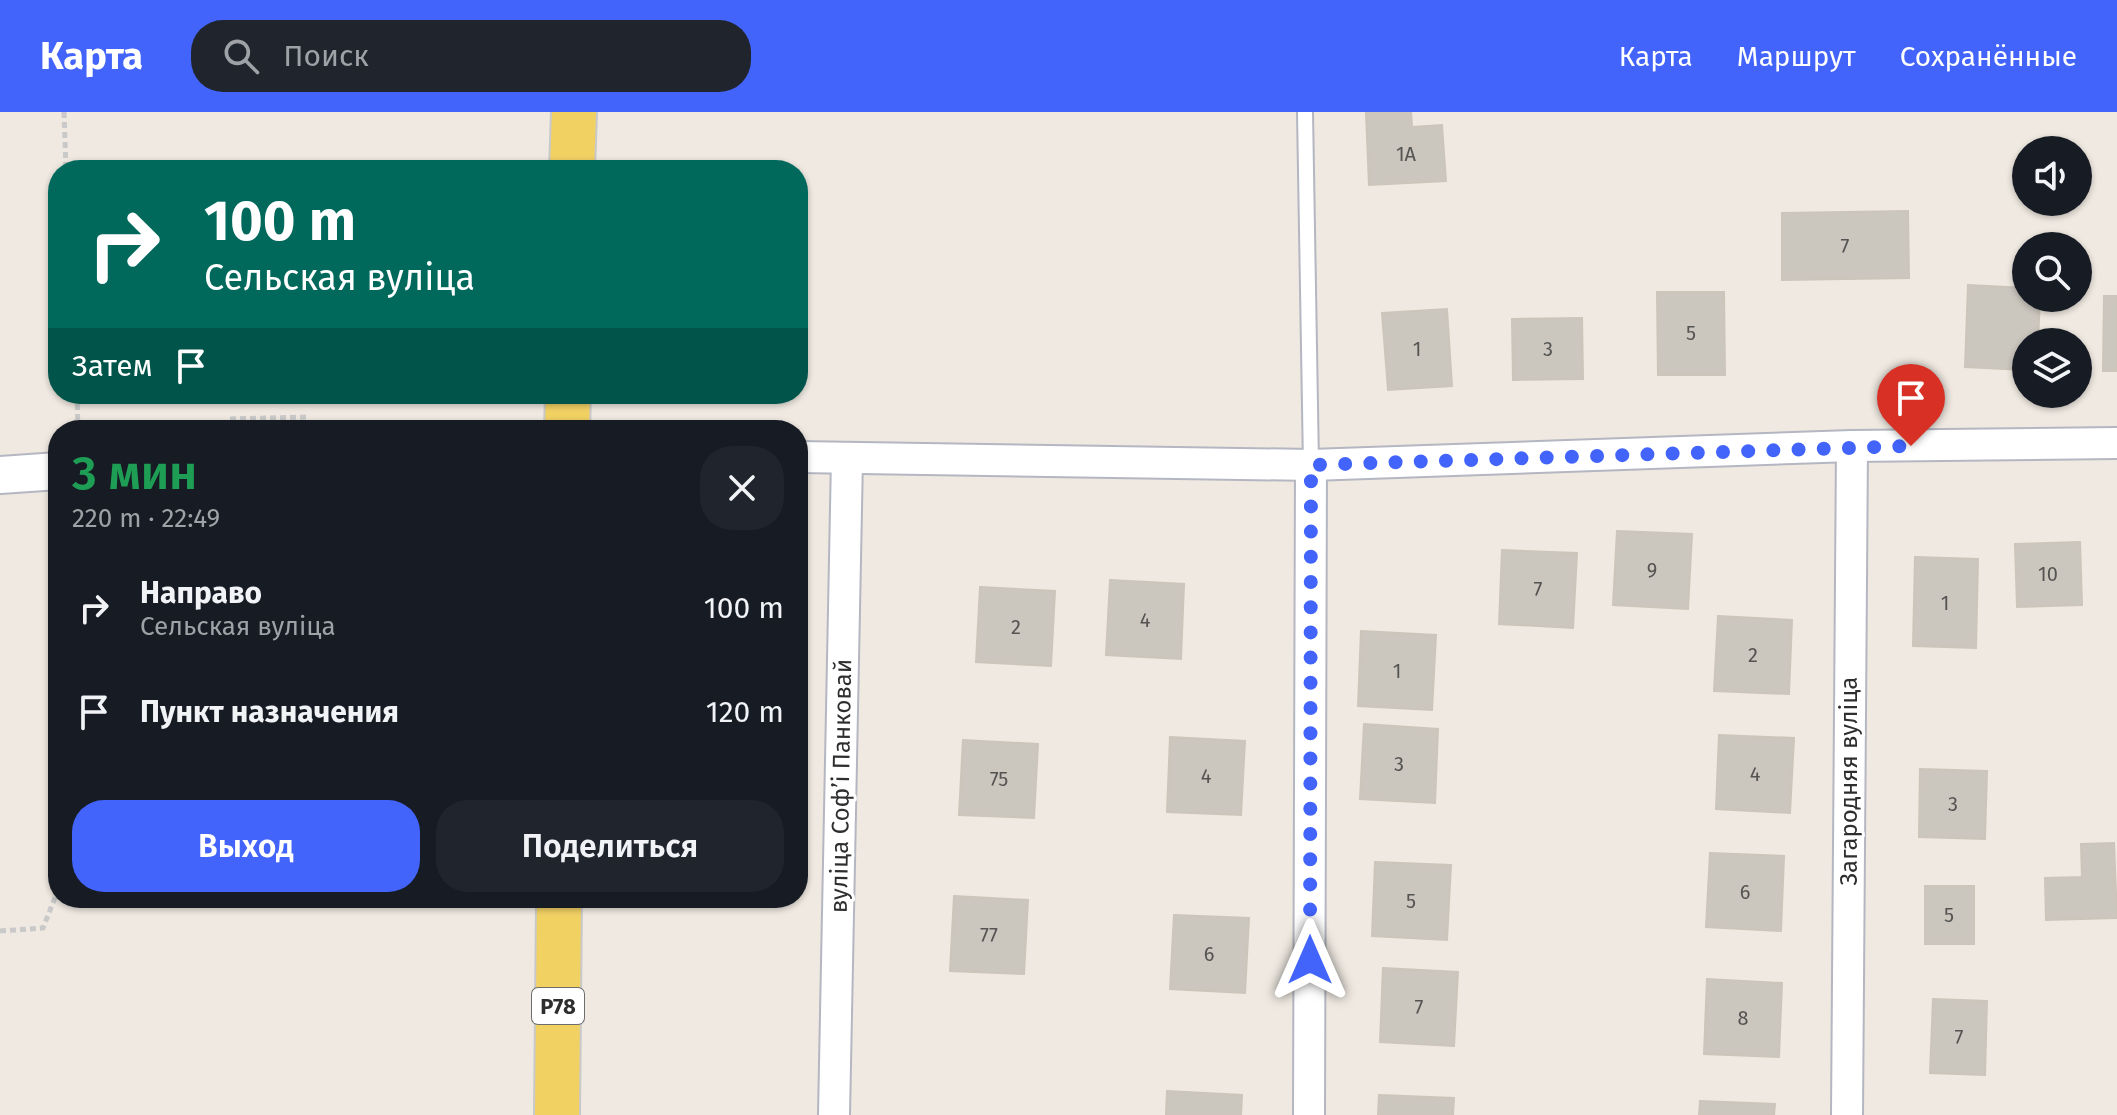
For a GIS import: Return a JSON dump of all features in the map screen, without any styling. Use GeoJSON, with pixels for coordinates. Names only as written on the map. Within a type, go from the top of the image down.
{"type":"FeatureCollection","features":[{"type":"Feature","properties":{"kind":"main road"},"geometry":{"type":"LineString","coordinates":[[572,160],[574,112]]}},
{"type":"Feature","properties":{"kind":"main road","name":"Р78"},"geometry":{"type":"LineString","coordinates":[[557,1115],[559,908]]}},
{"type":"Feature","properties":{"kind":"street"},"geometry":{"type":"LineString","coordinates":[[808,457],[1311,465],[1852,446],[2117,443]]}},
{"type":"Feature","properties":{"kind":"street","name":"Загародняя вуліца"},"geometry":{"type":"LineString","coordinates":[[1847,1115],[1852,446]]}},
{"type":"Feature","properties":{"kind":"street","name":"вуліца Софʼі Панковай"},"geometry":{"type":"LineString","coordinates":[[834,1115],[847,458]]}},
{"type":"Feature","properties":{"kind":"street"},"geometry":{"type":"LineString","coordinates":[[1309,1115],[1311,465]]}},
{"type":"Feature","properties":{"kind":"street"},"geometry":{"type":"LineString","coordinates":[[0,475],[48,471]]}},
{"type":"Feature","properties":{"kind":"lane"},"geometry":{"type":"LineString","coordinates":[[1305,112],[1311,465]]}},
{"type":"Feature","properties":{"kind":"path"},"geometry":{"type":"LineString","coordinates":[[64,112],[66,160]]}},
{"type":"Feature","properties":{"kind":"path"},"geometry":{"type":"LineString","coordinates":[[230,419],[309,417]]}},
{"type":"Feature","properties":{"kind":"path"},"geometry":{"type":"LineString","coordinates":[[0,931],[43,928],[51,908]]}},
{"type":"Feature","properties":{"kind":"building"},"geometry":{"type":"Polygon","coordinates":[[[1366,112],[1411,112],[1412,127],[1442,125],[1446,181],[1369,185],[1366,112]]]}},
{"type":"Feature","properties":{"kind":"building"},"geometry":{"type":"Polygon","coordinates":[[[1908,211],[1909,278],[1782,280],[1782,213],[1908,211]]]}},
{"type":"Feature","properties":{"kind":"building"},"geometry":{"type":"Polygon","coordinates":[[[1968,285],[2012,287],[2012,312],[2039,312],[2039,328],[2012,328],[2012,369],[1965,367],[1968,285]]]}},
{"type":"Feature","properties":{"kind":"building"},"geometry":{"type":"Polygon","coordinates":[[[1657,292],[1724,292],[1725,375],[1658,375],[1657,292]]]}},
{"type":"Feature","properties":{"kind":"building"},"geometry":{"type":"Polygon","coordinates":[[[2104,296],[2117,296],[2117,371],[2103,371],[2104,296]]]}},
{"type":"Feature","properties":{"kind":"building"},"geometry":{"type":"Polygon","coordinates":[[[1447,309],[1452,386],[1388,390],[1382,313],[1447,309]]]}},
{"type":"Feature","properties":{"kind":"building"},"geometry":{"type":"Polygon","coordinates":[[[1582,318],[1583,379],[1513,380],[1512,319],[1582,318]]]}},
{"type":"Feature","properties":{"kind":"building"},"geometry":{"type":"Polygon","coordinates":[[[1617,531],[1692,534],[1688,609],[1613,605],[1617,531]]]}},
{"type":"Feature","properties":{"kind":"building"},"geometry":{"type":"Polygon","coordinates":[[[2080,542],[2082,605],[2017,607],[2015,544],[2080,542]]]}},
{"type":"Feature","properties":{"kind":"building"},"geometry":{"type":"Polygon","coordinates":[[[1502,550],[1577,553],[1573,628],[1499,624],[1502,550]]]}},
{"type":"Feature","properties":{"kind":"building"},"geometry":{"type":"Polygon","coordinates":[[[1915,557],[1978,559],[1976,648],[1913,646],[1915,557]]]}},
{"type":"Feature","properties":{"kind":"building"},"geometry":{"type":"Polygon","coordinates":[[[1110,580],[1184,584],[1181,659],[1106,655],[1110,580]]]}},
{"type":"Feature","properties":{"kind":"building"},"geometry":{"type":"Polygon","coordinates":[[[980,587],[1055,591],[1051,666],[976,662],[980,587]]]}},
{"type":"Feature","properties":{"kind":"building"},"geometry":{"type":"Polygon","coordinates":[[[1718,616],[1792,620],[1789,694],[1714,691],[1718,616]]]}},
{"type":"Feature","properties":{"kind":"building"},"geometry":{"type":"Polygon","coordinates":[[[1361,631],[1436,635],[1432,710],[1358,706],[1361,631]]]}},
{"type":"Feature","properties":{"kind":"building"},"geometry":{"type":"Polygon","coordinates":[[[1364,724],[1438,729],[1435,803],[1360,799],[1364,724]]]}},
{"type":"Feature","properties":{"kind":"building"},"geometry":{"type":"Polygon","coordinates":[[[1719,735],[1794,738],[1790,813],[1716,809],[1719,735]]]}},
{"type":"Feature","properties":{"kind":"building"},"geometry":{"type":"Polygon","coordinates":[[[1170,737],[1245,741],[1241,815],[1167,812],[1170,737]]]}},
{"type":"Feature","properties":{"kind":"building"},"geometry":{"type":"Polygon","coordinates":[[[963,740],[1038,744],[1034,818],[959,815],[963,740]]]}},
{"type":"Feature","properties":{"kind":"building"},"geometry":{"type":"Polygon","coordinates":[[[1920,769],[1987,771],[1985,839],[1919,837],[1920,769]]]}},
{"type":"Feature","properties":{"kind":"building"},"geometry":{"type":"Polygon","coordinates":[[[2114,843],[2117,918],[2046,920],[2045,878],[2082,877],[2081,844],[2114,843]]]}},
{"type":"Feature","properties":{"kind":"building"},"geometry":{"type":"Polygon","coordinates":[[[1710,853],[1784,856],[1781,931],[1706,927],[1710,853]]]}},
{"type":"Feature","properties":{"kind":"building"},"geometry":{"type":"Polygon","coordinates":[[[1375,862],[1451,865],[1447,940],[1372,936],[1375,862]]]}},
{"type":"Feature","properties":{"kind":"building"},"geometry":{"type":"Polygon","coordinates":[[[1925,886],[1974,886],[1974,944],[1925,944],[1925,886]]]}},
{"type":"Feature","properties":{"kind":"building"},"geometry":{"type":"Polygon","coordinates":[[[954,896],[1028,900],[1024,974],[950,971],[954,896]]]}},
{"type":"Feature","properties":{"kind":"building"},"geometry":{"type":"Polygon","coordinates":[[[1174,915],[1249,918],[1245,993],[1170,989],[1174,915]]]}},
{"type":"Feature","properties":{"kind":"building"},"geometry":{"type":"Polygon","coordinates":[[[1383,968],[1458,972],[1454,1046],[1380,1042],[1383,968]]]}},
{"type":"Feature","properties":{"kind":"building"},"geometry":{"type":"Polygon","coordinates":[[[1707,979],[1782,983],[1779,1057],[1704,1054],[1707,979]]]}},
{"type":"Feature","properties":{"kind":"building"},"geometry":{"type":"Polygon","coordinates":[[[1933,999],[1987,1001],[1985,1075],[1930,1073],[1933,999]]]}},
{"type":"Feature","properties":{"kind":"building"},"geometry":{"type":"Polygon","coordinates":[[[1167,1091],[1242,1095],[1241,1115],[1166,1115],[1167,1091]]]}},
{"type":"Feature","properties":{"kind":"building"},"geometry":{"type":"Polygon","coordinates":[[[1379,1095],[1454,1098],[1453,1115],[1378,1115],[1379,1095]]]}},
{"type":"Feature","properties":{"kind":"building"},"geometry":{"type":"Polygon","coordinates":[[[1700,1101],[1775,1104],[1774,1115],[1699,1115],[1700,1101]]]}},
{"type":"Feature","properties":{"kind":"route"},"geometry":{"type":"LineString","coordinates":[[1310,960],[1311,465],[1911,446]]}}]}
